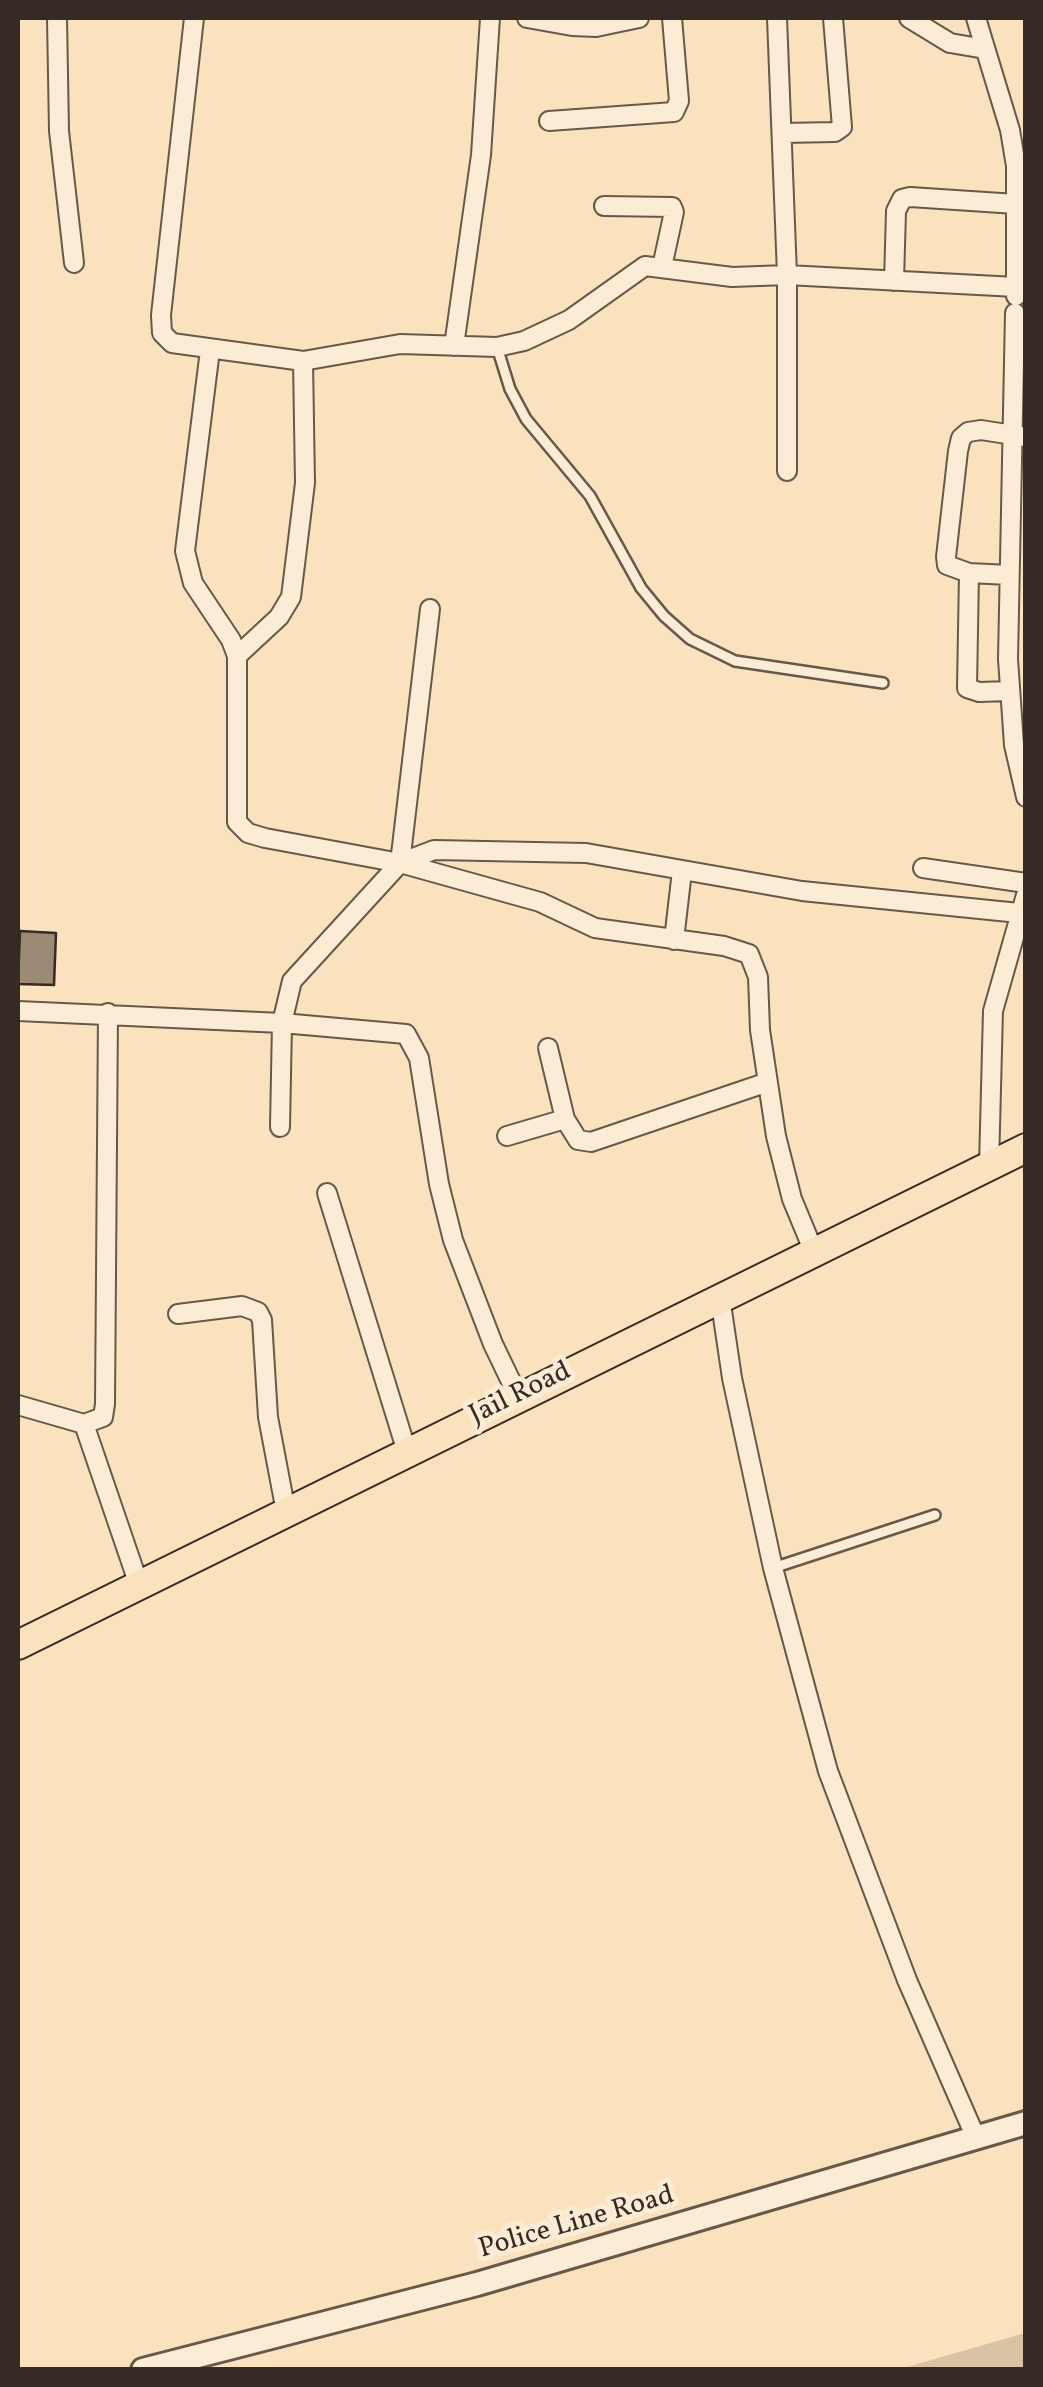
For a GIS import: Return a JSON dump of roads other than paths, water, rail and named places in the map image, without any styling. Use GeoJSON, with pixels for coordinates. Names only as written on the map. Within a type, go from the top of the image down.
{"type":"FeatureCollection","features":[{"type":"Feature","properties":{"kind":"main road","name":"Jail Road"},"geometry":{"type":"LineString","coordinates":[[18,1645],[1026,1148]]}},
{"type":"Feature","properties":{"kind":"street"},"geometry":{"type":"LineString","coordinates":[[58,18],[59,132],[74,263]]}},
{"type":"Feature","properties":{"kind":"street"},"geometry":{"type":"LineString","coordinates":[[194,18],[161,325],[172,344],[303,361],[400,344],[496,347],[524,341],[569,320],[645,266],[732,278],[787,276],[1016,288]]}},
{"type":"Feature","properties":{"kind":"street"},"geometry":{"type":"LineString","coordinates":[[454,346],[481,155],[490,18]]}},
{"type":"Feature","properties":{"kind":"street"},"geometry":{"type":"LineString","coordinates":[[527,18],[572,26],[640,18]]}},
{"type":"Feature","properties":{"kind":"street"},"geometry":{"type":"LineString","coordinates":[[549,122],[674,112],[678,101],[672,18]]}},
{"type":"Feature","properties":{"kind":"street"},"geometry":{"type":"LineString","coordinates":[[776,18],[787,276],[788,470]]}},
{"type":"Feature","properties":{"kind":"street"},"geometry":{"type":"LineString","coordinates":[[783,134],[835,132],[842,127],[833,18]]}},
{"type":"Feature","properties":{"kind":"street"},"geometry":{"type":"LineString","coordinates":[[909,18],[950,43],[985,49]]}},
{"type":"Feature","properties":{"kind":"street"},"geometry":{"type":"LineString","coordinates":[[976,18],[1010,130],[1020,196],[1016,288],[1020,314],[1018,546],[1009,574],[1009,691],[1019,734],[1026,797]]}},
{"type":"Feature","properties":{"kind":"street"},"geometry":{"type":"LineString","coordinates":[[894,281],[896,212],[902,200],[1020,196]]}},
{"type":"Feature","properties":{"kind":"street"},"geometry":{"type":"LineString","coordinates":[[604,206],[672,207],[662,266]]}},
{"type":"Feature","properties":{"kind":"street"},"geometry":{"type":"LineString","coordinates":[[210,350],[185,551],[192,583],[238,656],[238,822],[248,833],[265,838],[400,863],[540,902],[595,928],[724,946],[749,954],[758,977],[760,1030],[786,1180],[814,1252]]}},
{"type":"Feature","properties":{"kind":"street"},"geometry":{"type":"LineString","coordinates":[[238,656],[280,617],[291,597],[306,483],[303,361]]}},
{"type":"Feature","properties":{"kind":"street"},"geometry":{"type":"LineString","coordinates":[[1009,574],[953,570],[946,557],[962,438],[968,432],[981,430],[1020,436]]}},
{"type":"Feature","properties":{"kind":"street"},"geometry":{"type":"LineString","coordinates":[[969,573],[967,688],[979,692],[1009,691]]}},
{"type":"Feature","properties":{"kind":"street"},"geometry":{"type":"LineString","coordinates":[[400,863],[430,609]]}},
{"type":"Feature","properties":{"kind":"street"},"geometry":{"type":"LineString","coordinates":[[280,1128],[286,998],[300,970],[400,863],[434,850],[586,853],[802,891],[1022,904],[993,1012],[989,1166]]}},
{"type":"Feature","properties":{"kind":"street"},"geometry":{"type":"LineString","coordinates":[[923,868],[1026,883]]}},
{"type":"Feature","properties":{"kind":"street"},"geometry":{"type":"LineString","coordinates":[[674,940],[682,871]]}},
{"type":"Feature","properties":{"kind":"street"},"geometry":{"type":"LineString","coordinates":[[18,1011],[282,1023],[406,1034],[419,1058],[438,1184],[453,1240],[493,1344],[518,1396]]}},
{"type":"Feature","properties":{"kind":"street"},"geometry":{"type":"LineString","coordinates":[[18,1406],[84,1424],[102,1417],[106,1404],[108,1013]]}},
{"type":"Feature","properties":{"kind":"street"},"geometry":{"type":"LineString","coordinates":[[548,1048],[566,1119],[578,1140],[591,1142],[768,1082]]}},
{"type":"Feature","properties":{"kind":"street"},"geometry":{"type":"LineString","coordinates":[[506,1136],[566,1119]]}},
{"type":"Feature","properties":{"kind":"street"},"geometry":{"type":"LineString","coordinates":[[327,1193],[407,1452]]}},
{"type":"Feature","properties":{"kind":"street"},"geometry":{"type":"LineString","coordinates":[[720,1297],[732,1378],[773,1568],[828,1772],[918,2008],[976,2138]]}},
{"type":"Feature","properties":{"kind":"street"},"geometry":{"type":"LineString","coordinates":[[178,1314],[242,1306],[258,1312],[262,1320],[268,1417],[286,1512]]}},
{"type":"Feature","properties":{"kind":"street"},"geometry":{"type":"LineString","coordinates":[[84,1424],[139,1585]]}},
{"type":"Feature","properties":{"kind":"street","name":"Police Line Road"},"geometry":{"type":"LineString","coordinates":[[143,2370],[477,2284],[1026,2123]]}},
{"type":"Feature","properties":{"kind":"lane"},"geometry":{"type":"LineString","coordinates":[[496,347],[510,389],[526,419],[590,496],[641,588],[677,628],[712,652],[734,660],[883,682]]}},
{"type":"Feature","properties":{"kind":"lane"},"geometry":{"type":"LineString","coordinates":[[773,1568],[935,1515]]}}]}
